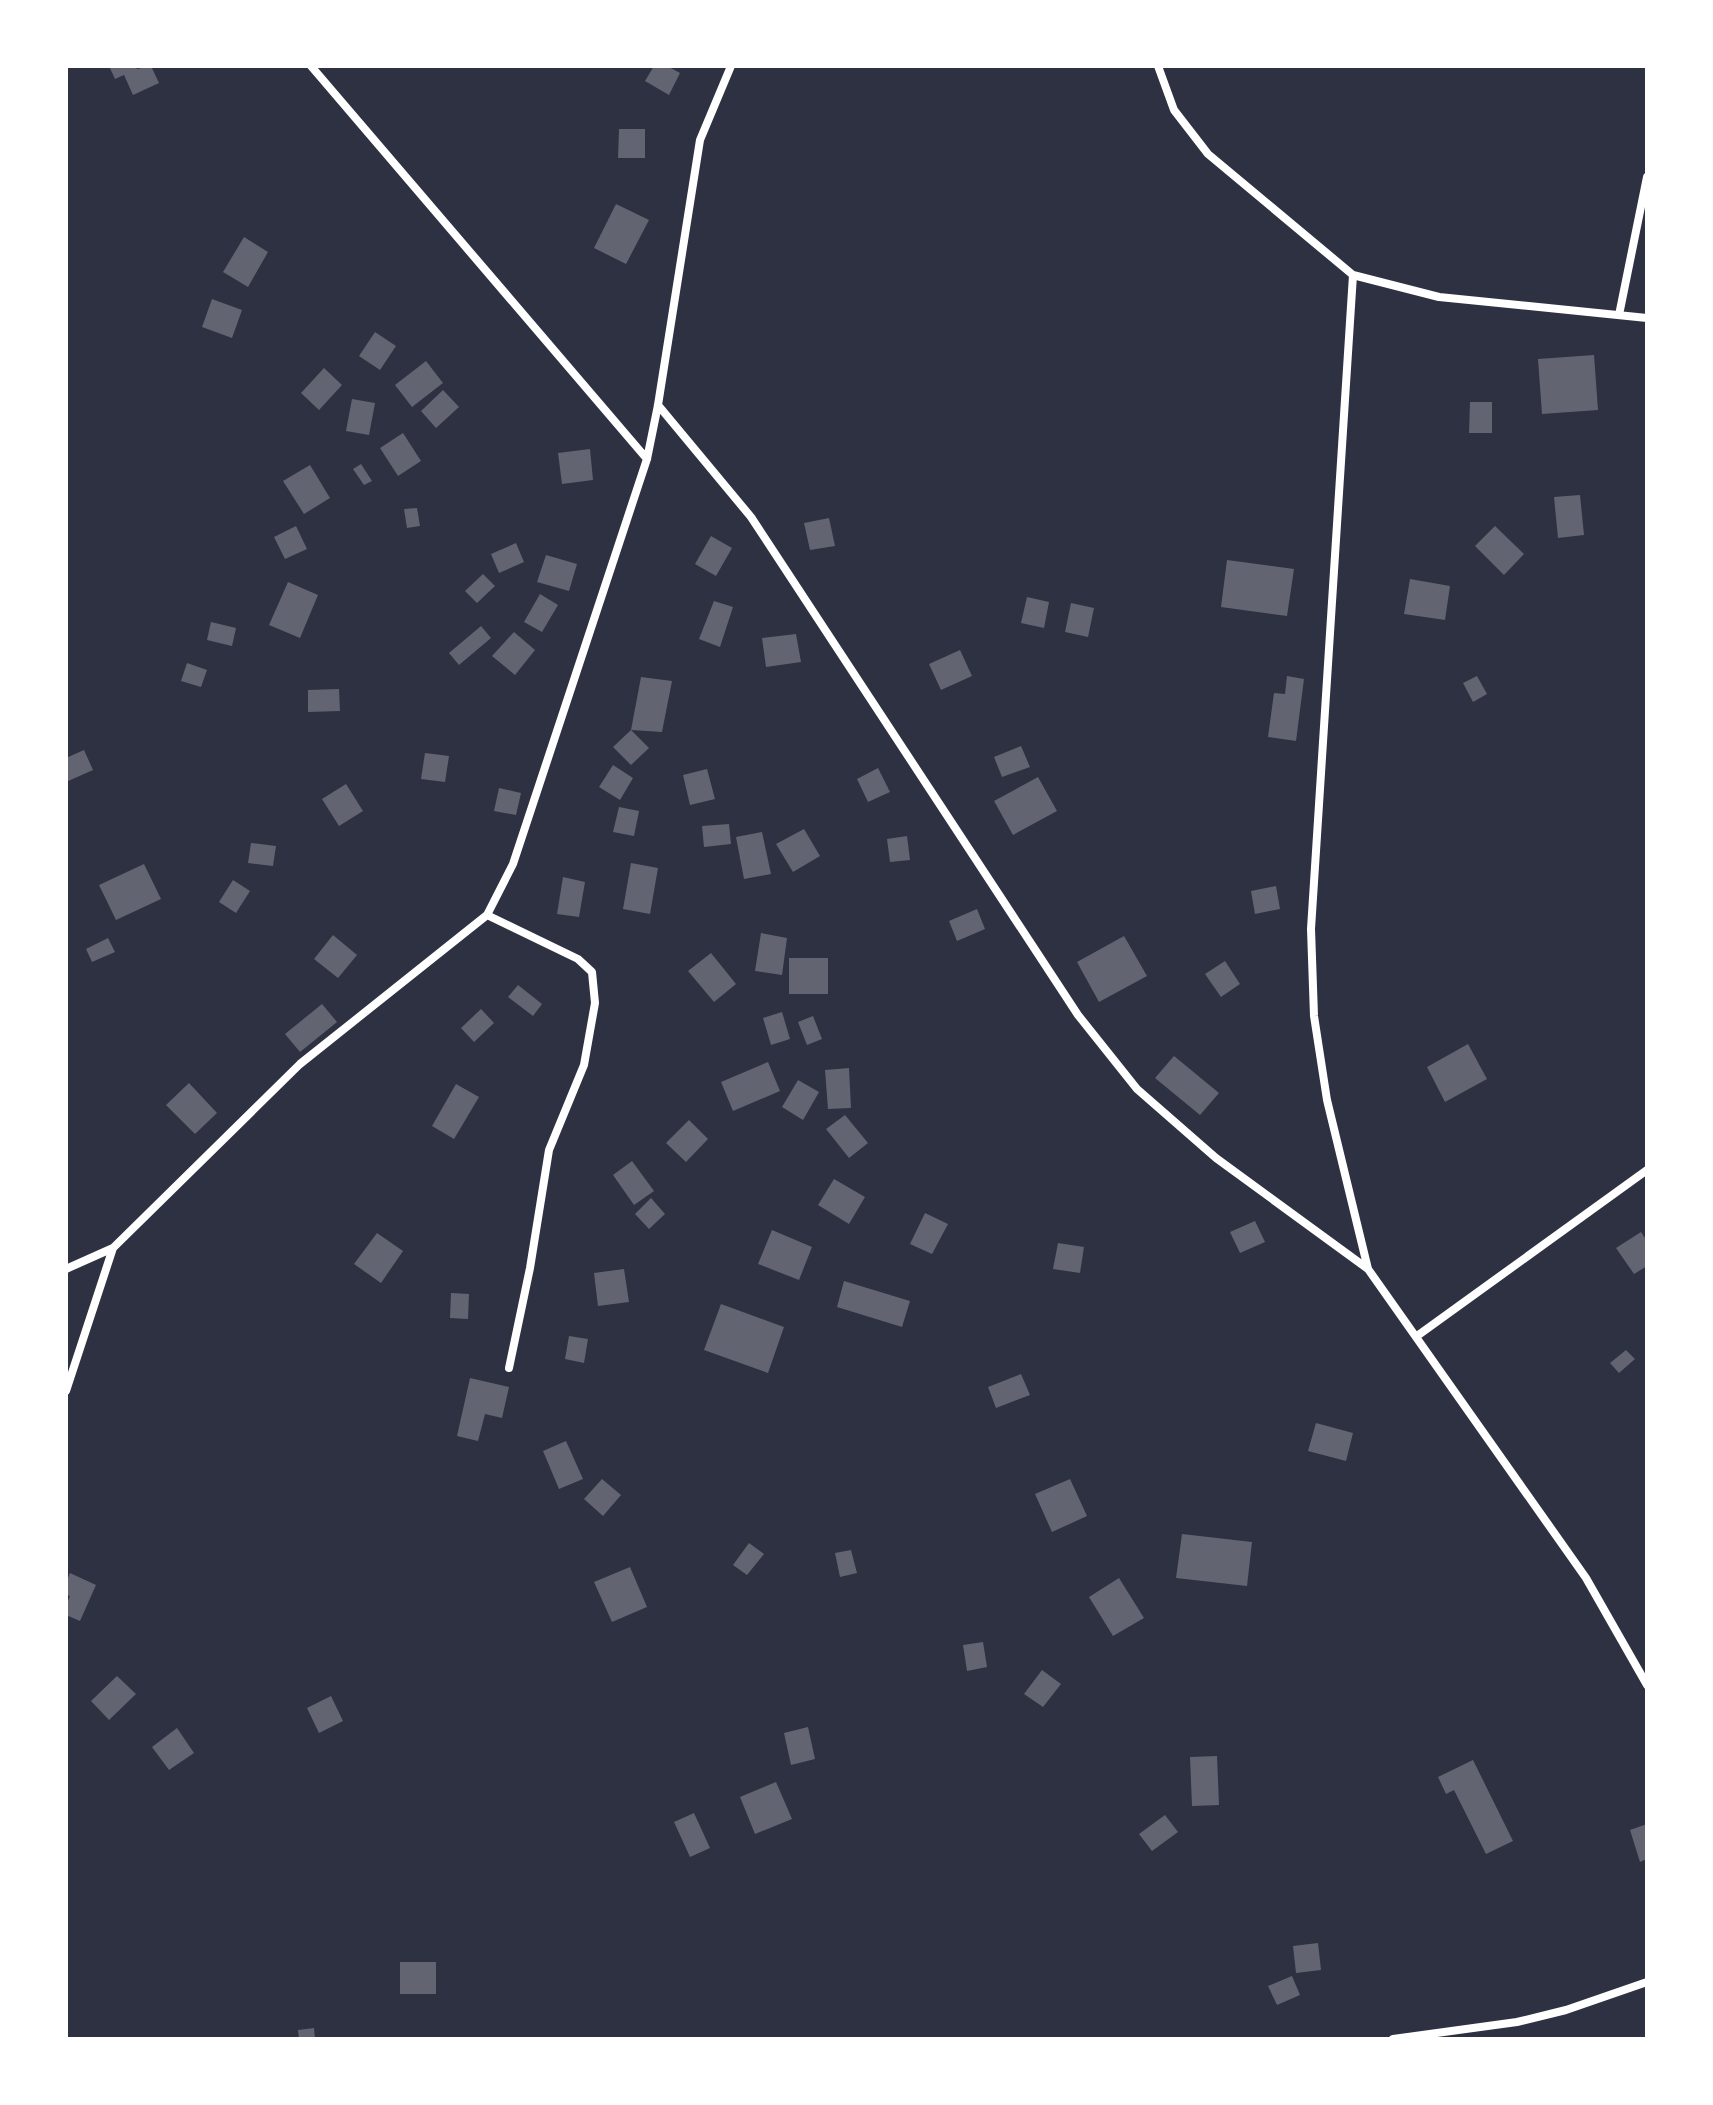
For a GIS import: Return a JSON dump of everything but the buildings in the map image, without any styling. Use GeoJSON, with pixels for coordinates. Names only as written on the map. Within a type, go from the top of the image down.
{"type":"FeatureCollection","features":[{"type":"Feature","properties":{"kind":"street"},"geometry":{"type":"LineString","coordinates":[[311,66],[647,459]]}},
{"type":"Feature","properties":{"kind":"street"},"geometry":{"type":"LineString","coordinates":[[66,1269],[113,1248],[300,1064],[487,915],[513,864],[647,459],[700,140],[731,66]]}},
{"type":"Feature","properties":{"kind":"street"},"geometry":{"type":"LineString","coordinates":[[1158,66],[1174,110],[1208,154],[1353,275],[1439,297],[1647,318]]}},
{"type":"Feature","properties":{"kind":"street"},"geometry":{"type":"LineString","coordinates":[[1619,315],[1647,177]]}},
{"type":"Feature","properties":{"kind":"street"},"geometry":{"type":"LineString","coordinates":[[1353,275],[1312,944],[1314,1016],[1327,1100],[1368,1269]]}},
{"type":"Feature","properties":{"kind":"street"},"geometry":{"type":"LineString","coordinates":[[658,405],[751,517],[1078,1015],[1137,1089],[1216,1158],[1368,1269],[1586,1578],[1647,1685]]}},
{"type":"Feature","properties":{"kind":"street"},"geometry":{"type":"LineString","coordinates":[[487,915],[578,959],[592,972],[595,1003],[584,1065],[549,1150],[533,1256],[509,1368]]}},
{"type":"Feature","properties":{"kind":"street"},"geometry":{"type":"LineString","coordinates":[[1417,1336],[1647,1170]]}},
{"type":"Feature","properties":{"kind":"street"},"geometry":{"type":"LineString","coordinates":[[66,1391],[113,1248]]}},
{"type":"Feature","properties":{"kind":"street"},"geometry":{"type":"LineString","coordinates":[[1393,2039],[1517,2022],[1566,2010],[1647,1982]]}}]}
